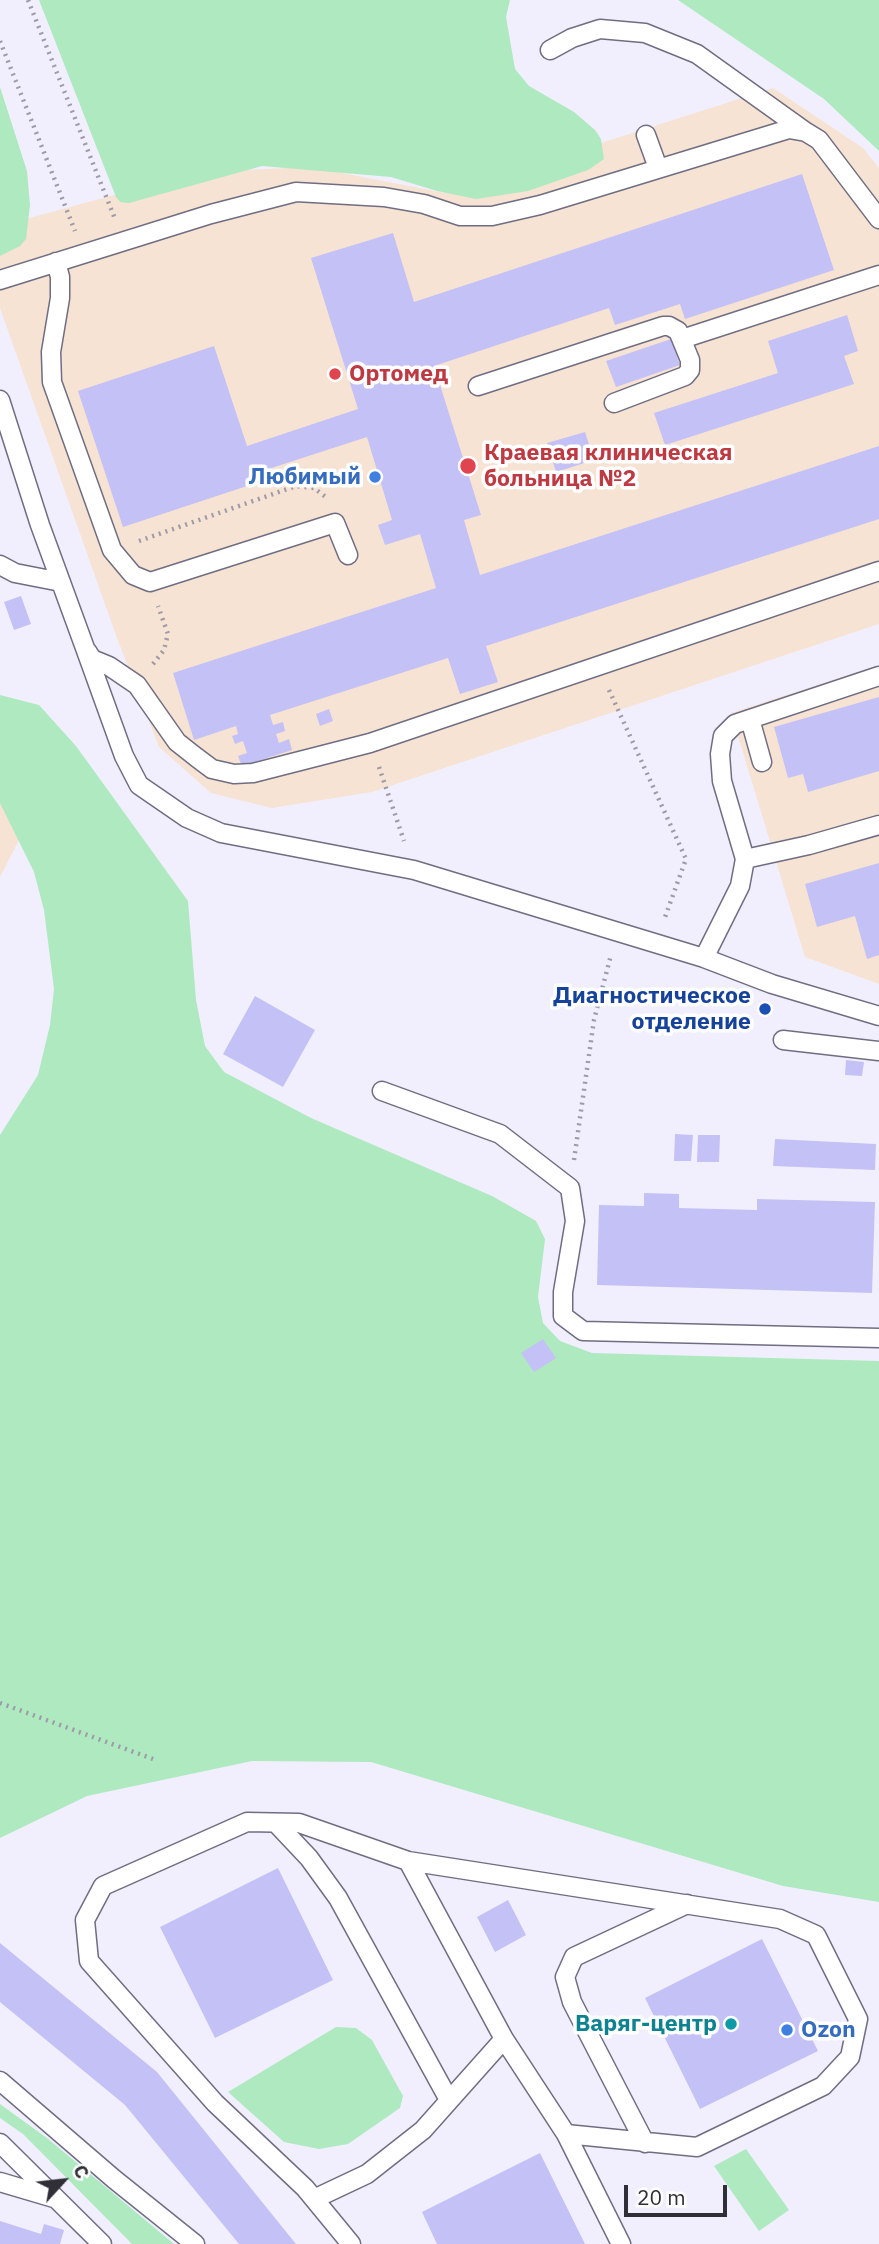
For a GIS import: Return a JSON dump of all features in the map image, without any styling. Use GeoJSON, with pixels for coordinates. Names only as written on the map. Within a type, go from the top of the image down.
{"type":"FeatureCollection","features":[{"type":"Feature","properties":{"kind":"lane"},"geometry":{"type":"LineString","coordinates":[[551,50],[572,38],[600,29],[645,33],[697,54],[819,140],[879,219]]}},
{"type":"Feature","properties":{"kind":"lane"},"geometry":{"type":"LineString","coordinates":[[0,280],[211,215],[296,192],[384,197],[424,204],[460,216],[492,216],[540,205],[777,132],[806,132]]}},
{"type":"Feature","properties":{"kind":"lane"},"geometry":{"type":"LineString","coordinates":[[646,135],[658,168]]}},
{"type":"Feature","properties":{"kind":"lane"},"geometry":{"type":"LineString","coordinates":[[56,262],[60,277],[60,298],[51,352],[52,382],[112,551],[133,575],[150,582],[335,523],[348,555]]}},
{"type":"Feature","properties":{"kind":"lane"},"geometry":{"type":"LineString","coordinates":[[682,339],[879,275]]}},
{"type":"Feature","properties":{"kind":"lane"},"geometry":{"type":"LineString","coordinates":[[478,386],[663,326],[673,327],[682,339],[690,360],[690,370],[685,376],[614,403]]}},
{"type":"Feature","properties":{"kind":"lane"},"geometry":{"type":"LineString","coordinates":[[0,400],[61,582],[124,756],[139,785],[187,818],[221,834],[414,870],[704,958],[772,984],[879,1016]]}},
{"type":"Feature","properties":{"kind":"lane"},"geometry":{"type":"LineString","coordinates":[[0,565],[15,573],[61,582]]}},
{"type":"Feature","properties":{"kind":"lane"},"geometry":{"type":"LineString","coordinates":[[85,648],[92,659],[109,666],[137,685],[177,742],[212,769],[234,774],[253,773],[370,743],[879,571]]}},
{"type":"Feature","properties":{"kind":"lane"},"geometry":{"type":"LineString","coordinates":[[704,958],[740,886],[745,859],[722,781],[720,754],[723,736],[735,724],[879,676]]}},
{"type":"Feature","properties":{"kind":"lane"},"geometry":{"type":"LineString","coordinates":[[750,719],[762,762]]}},
{"type":"Feature","properties":{"kind":"lane"},"geometry":{"type":"LineString","coordinates":[[745,859],[809,845],[879,825]]}},
{"type":"Feature","properties":{"kind":"lane"},"geometry":{"type":"LineString","coordinates":[[783,1040],[879,1051]]}},
{"type":"Feature","properties":{"kind":"lane"},"geometry":{"type":"LineString","coordinates":[[382,1091],[500,1135],[570,1188],[575,1221],[562,1292],[563,1316],[583,1331],[879,1338]]}},
{"type":"Feature","properties":{"kind":"lane"},"geometry":{"type":"LineString","coordinates":[[351,2244],[314,2199],[215,2103],[89,1961],[85,1920],[103,1886],[247,1822],[299,1823],[408,1861],[780,1919],[816,1935],[858,2019],[850,2057],[823,2086],[697,2147],[566,2134]]}},
{"type":"Feature","properties":{"kind":"lane"},"geometry":{"type":"LineString","coordinates":[[276,1823],[309,1858],[338,1898],[449,2101]]}},
{"type":"Feature","properties":{"kind":"lane"},"geometry":{"type":"LineString","coordinates":[[408,1861],[504,2039],[566,2134],[621,2244]]}},
{"type":"Feature","properties":{"kind":"lane"},"geometry":{"type":"LineString","coordinates":[[645,2143],[572,2002],[565,1977],[574,1957],[687,1905]]}},
{"type":"Feature","properties":{"kind":"lane"},"geometry":{"type":"LineString","coordinates":[[314,2199],[368,2174],[423,2130],[504,2039]]}},
{"type":"Feature","properties":{"kind":"lane"},"geometry":{"type":"LineString","coordinates":[[2,2080],[114,2179],[195,2244]]}},
{"type":"Feature","properties":{"kind":"lane"},"geometry":{"type":"LineString","coordinates":[[0,2143],[102,2244]]}},
{"type":"Feature","properties":{"kind":"lane"},"geometry":{"type":"LineString","coordinates":[[0,2182],[54,2198]]}},
{"type":"Feature","properties":{"kind":"path"},"geometry":{"type":"LineString","coordinates":[[28,0],[109,205]]}},
{"type":"Feature","properties":{"kind":"path"},"geometry":{"type":"LineString","coordinates":[[0,41],[71,221]]}},
{"type":"Feature","properties":{"kind":"path"},"geometry":{"type":"LineString","coordinates":[[112,551],[296,486],[314,488],[326,498],[335,523]]}},
{"type":"Feature","properties":{"kind":"path"},"geometry":{"type":"LineString","coordinates":[[137,685],[164,650],[168,634]]}},
{"type":"Feature","properties":{"kind":"path"},"geometry":{"type":"LineString","coordinates":[[598,667],[686,859],[676,889]]}},
{"type":"Feature","properties":{"kind":"path"},"geometry":{"type":"LineString","coordinates":[[370,743],[414,870]]}},
{"type":"Feature","properties":{"kind":"path"},"geometry":{"type":"LineString","coordinates":[[570,1188],[594,1020],[617,933]]}},
{"type":"Feature","properties":{"kind":"path"},"geometry":{"type":"LineString","coordinates":[[0,1703],[153,1759]]}},
{"type":"Feature","properties":{"kind":"shaded area","name":"Краевая клиническая больница №2"},"geometry":{"type":"Polygon","coordinates":[[[773,88],[863,148],[879,168],[879,624],[372,792],[272,808],[211,793],[159,747],[117,638],[0,308],[0,226],[199,172],[311,167],[445,193],[773,88]]]}},
{"type":"Feature","properties":{"kind":"shaded area"},"geometry":{"type":"Polygon","coordinates":[[[879,665],[879,984],[805,957],[731,713],[879,665]]]}},
{"type":"Feature","properties":{"kind":"shaded area"},"geometry":{"type":"Polygon","coordinates":[[[0,788],[34,811],[0,877],[0,788]]]}},
{"type":"Feature","properties":{"kind":"green space"},"geometry":{"type":"Polygon","coordinates":[[[39,0],[510,0],[506,17],[515,69],[529,86],[574,112],[595,130],[601,139],[604,159],[588,170],[528,191],[476,199],[391,177],[262,166],[129,203],[120,202],[39,0]]]}},
{"type":"Feature","properties":{"kind":"green space"},"geometry":{"type":"Polygon","coordinates":[[[678,0],[879,0],[879,151],[824,99],[678,0]]]}},
{"type":"Feature","properties":{"kind":"green space"},"geometry":{"type":"Polygon","coordinates":[[[0,87],[27,171],[30,205],[26,239],[20,246],[0,256],[0,87]]]}},
{"type":"Feature","properties":{"kind":"green space"},"geometry":{"type":"Polygon","coordinates":[[[0,695],[39,705],[76,746],[188,901],[196,1000],[205,1046],[224,1072],[311,1118],[492,1196],[536,1221],[545,1239],[538,1297],[543,1323],[560,1341],[592,1353],[879,1361],[879,1902],[783,1886],[371,1762],[252,1761],[87,1796],[0,1838],[0,1135],[38,1075],[50,1025],[54,989],[44,910],[34,872],[0,803],[0,695]]]}},
{"type":"Feature","properties":{"kind":"green space"},"geometry":{"type":"Polygon","coordinates":[[[336,2027],[356,2028],[372,2040],[403,2096],[400,2108],[348,2144],[319,2149],[284,2142],[228,2092],[336,2027]]]}},
{"type":"Feature","properties":{"kind":"green space"},"geometry":{"type":"Polygon","coordinates":[[[0,2104],[47,2138],[174,2244],[132,2244],[23,2134],[0,2118],[0,2104]]]}},
{"type":"Feature","properties":{"kind":"green space"},"geometry":{"type":"Polygon","coordinates":[[[746,2149],[789,2210],[759,2231],[714,2166],[746,2149]]]}},
{"type":"Feature","properties":{"kind":"building"},"geometry":{"type":"Polygon","coordinates":[[[802,174],[834,270],[685,319],[680,304],[615,325],[609,308],[434,366],[481,515],[464,520],[480,575],[879,446],[879,519],[486,646],[498,682],[460,694],[448,658],[270,715],[273,725],[283,722],[285,731],[276,734],[279,743],[289,739],[292,750],[242,766],[238,756],[247,753],[243,741],[235,744],[232,736],[238,734],[236,726],[194,740],[173,673],[436,588],[420,534],[385,545],[378,525],[392,520],[367,437],[256,473],[259,482],[123,527],[78,391],[214,346],[247,446],[358,409],[311,258],[393,233],[414,302],[802,174]]]}},
{"type":"Feature","properties":{"kind":"building"},"geometry":{"type":"Polygon","coordinates":[[[847,315],[858,351],[844,356],[854,384],[665,445],[654,413],[778,373],[768,341],[847,315]]]}},
{"type":"Feature","properties":{"kind":"building"},"geometry":{"type":"Polygon","coordinates":[[[671,339],[680,365],[616,387],[606,361],[671,339]]]}},
{"type":"Feature","properties":{"kind":"building"},"geometry":{"type":"Polygon","coordinates":[[[585,432],[594,460],[556,472],[547,443],[585,432]]]}},
{"type":"Feature","properties":{"kind":"building"},"geometry":{"type":"Polygon","coordinates":[[[21,596],[31,624],[14,630],[4,602],[21,596]]]}},
{"type":"Feature","properties":{"kind":"building"},"geometry":{"type":"Polygon","coordinates":[[[879,697],[879,771],[808,792],[803,774],[788,778],[774,727],[879,697]]]}},
{"type":"Feature","properties":{"kind":"building"},"geometry":{"type":"Polygon","coordinates":[[[329,709],[333,721],[320,726],[316,714],[329,709]]]}},
{"type":"Feature","properties":{"kind":"building"},"geometry":{"type":"Polygon","coordinates":[[[879,863],[879,955],[867,959],[855,916],[817,927],[805,884],[879,863]]]}},
{"type":"Feature","properties":{"kind":"building"},"geometry":{"type":"Polygon","coordinates":[[[255,996],[315,1030],[283,1087],[223,1054],[255,996]]]}},
{"type":"Feature","properties":{"kind":"building"},"geometry":{"type":"Polygon","coordinates":[[[846,1060],[864,1062],[862,1076],[845,1075],[846,1060]]]}},
{"type":"Feature","properties":{"kind":"building"},"geometry":{"type":"Polygon","coordinates":[[[675,1134],[693,1135],[691,1161],[674,1161],[675,1134]]]}},
{"type":"Feature","properties":{"kind":"building"},"geometry":{"type":"Polygon","coordinates":[[[698,1135],[720,1135],[719,1162],[697,1162],[698,1135]]]}},
{"type":"Feature","properties":{"kind":"building"},"geometry":{"type":"Polygon","coordinates":[[[775,1139],[876,1144],[875,1170],[773,1166],[775,1139]]]}},
{"type":"Feature","properties":{"kind":"building"},"geometry":{"type":"Polygon","coordinates":[[[644,1193],[679,1194],[679,1208],[757,1210],[757,1199],[875,1202],[872,1293],[597,1285],[599,1205],[644,1206],[644,1193]]]}},
{"type":"Feature","properties":{"kind":"building"},"geometry":{"type":"Polygon","coordinates":[[[543,1339],[556,1358],[534,1372],[521,1353],[543,1339]]]}},
{"type":"Feature","properties":{"kind":"building"},"geometry":{"type":"Polygon","coordinates":[[[278,1868],[333,1980],[215,2038],[160,1927],[278,1868]]]}},
{"type":"Feature","properties":{"kind":"building"},"geometry":{"type":"Polygon","coordinates":[[[508,1900],[526,1935],[495,1952],[477,1917],[508,1900]]]}},
{"type":"Feature","properties":{"kind":"building","name":"Варяг-центр"},"geometry":{"type":"Polygon","coordinates":[[[762,1939],[818,2051],[700,2109],[645,1998],[762,1939]]]}},
{"type":"Feature","properties":{"kind":"building"},"geometry":{"type":"Polygon","coordinates":[[[0,1943],[157,2072],[296,2244],[239,2244],[125,2105],[0,2002],[0,1943]]]}},
{"type":"Feature","properties":{"kind":"building"},"geometry":{"type":"Polygon","coordinates":[[[540,2153],[585,2244],[437,2244],[422,2212],[540,2153]]]}},
{"type":"Feature","properties":{"kind":"building"},"geometry":{"type":"Polygon","coordinates":[[[0,2221],[41,2234],[44,2224],[64,2230],[60,2244],[0,2244],[0,2221]]]}},
{"type":"Feature","properties":{"kind":"place","name":"Ортомед"},"geometry":{"type":"Point","coordinates":[335,374]}},
{"type":"Feature","properties":{"kind":"place","name":"Краевая клиническая больница №2"},"geometry":{"type":"Point","coordinates":[468,466]}},
{"type":"Feature","properties":{"kind":"place","name":"Любимый"},"geometry":{"type":"Point","coordinates":[375,477]}},
{"type":"Feature","properties":{"kind":"place","name":"Диагностическое отделение"},"geometry":{"type":"Point","coordinates":[765,1009]}},
{"type":"Feature","properties":{"kind":"place","name":"Варяг-центр"},"geometry":{"type":"Point","coordinates":[731,2024]}},
{"type":"Feature","properties":{"kind":"place","name":"Ozon"},"geometry":{"type":"Point","coordinates":[787,2030]}}]}
